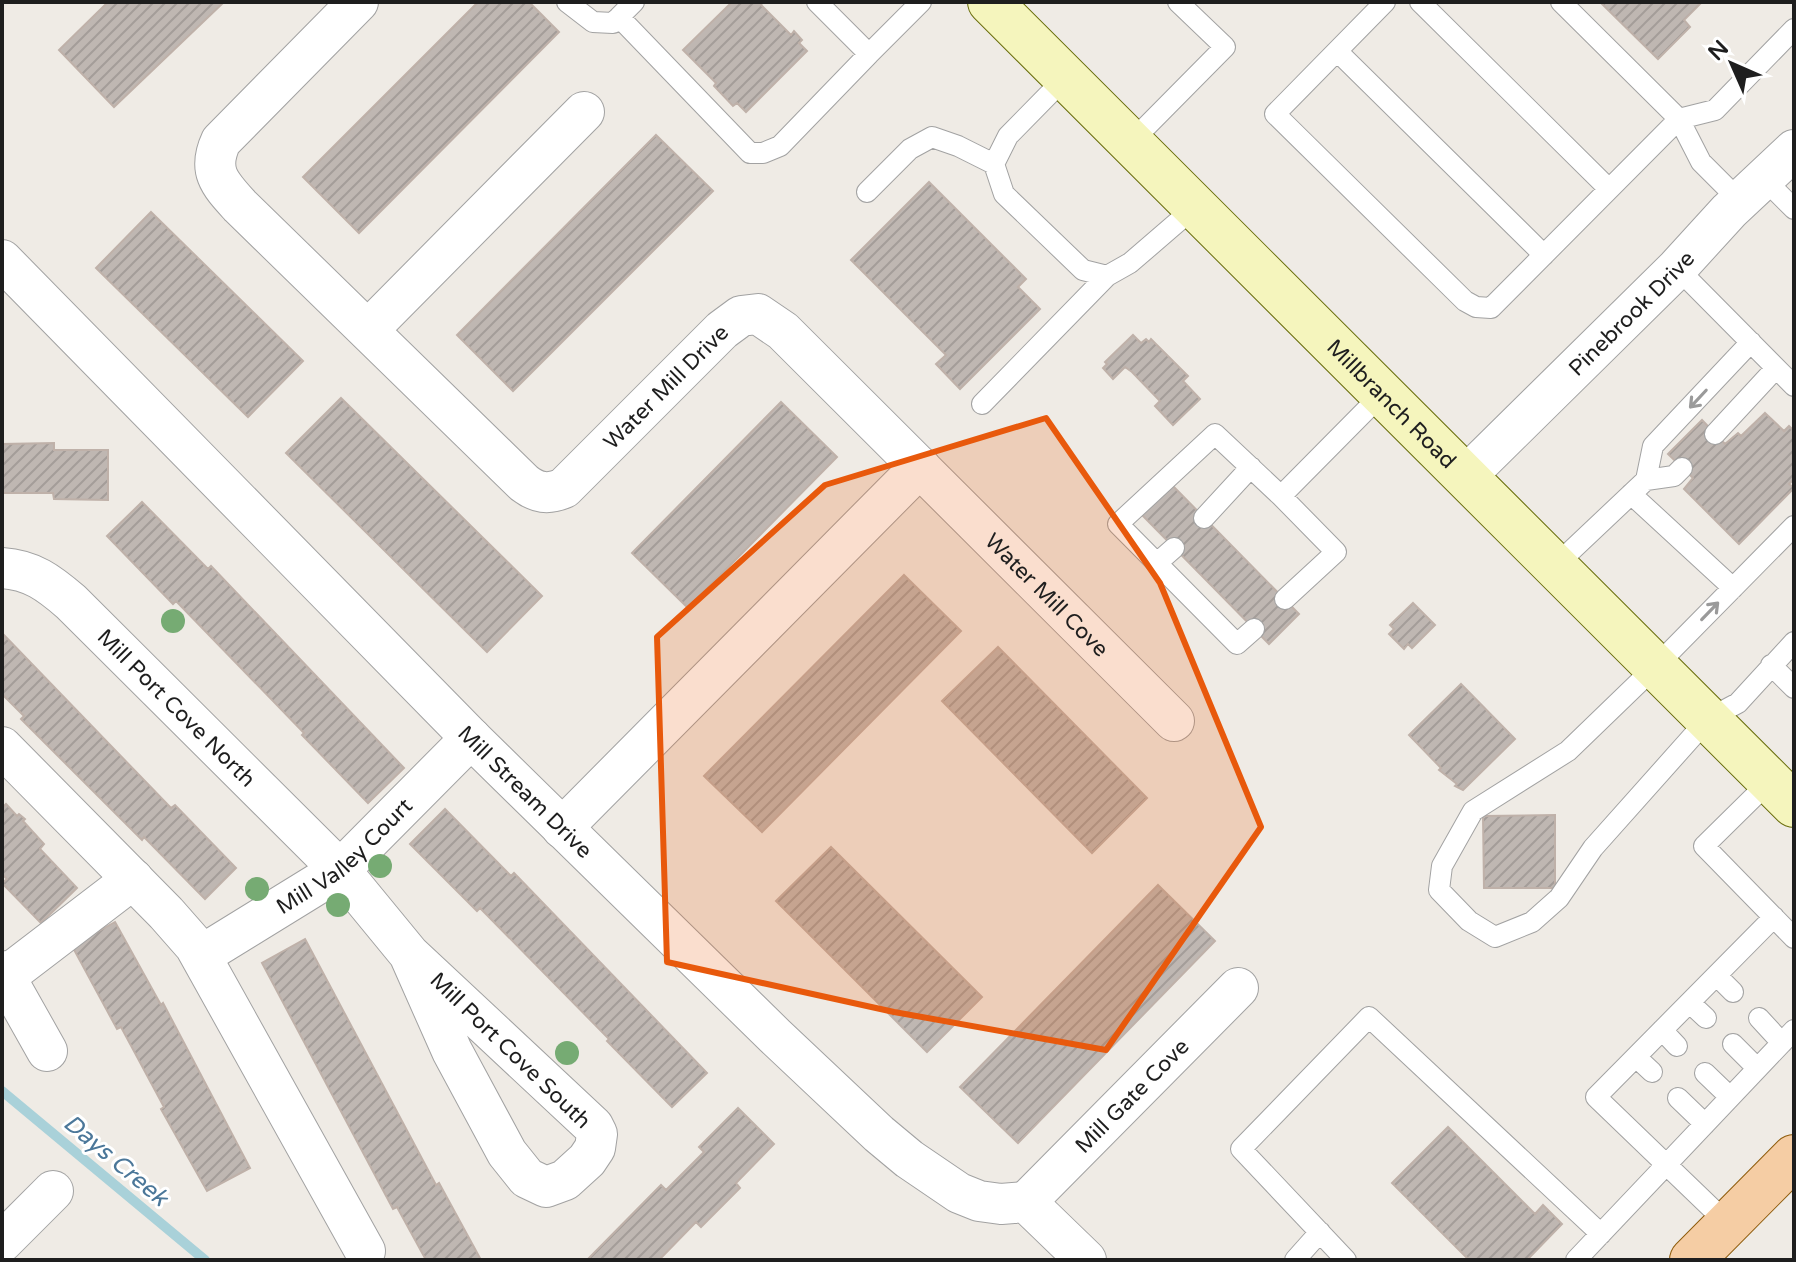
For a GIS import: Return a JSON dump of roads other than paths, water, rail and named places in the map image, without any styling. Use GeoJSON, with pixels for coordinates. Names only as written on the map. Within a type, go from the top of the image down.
{"type":"FeatureCollection","features":[{"type":"Feature","properties":{"kind":"main road","name":"Millbranch Road"},"geometry":{"type":"LineString","coordinates":[[990,2],[1782,793]]}},
{"type":"Feature","properties":{"kind":"main road"},"geometry":{"type":"LineString","coordinates":[[1692,1260],[1794,1157]]}},
{"type":"Feature","properties":{"kind":"street","name":"Water Mill Drive"},"geometry":{"type":"LineString","coordinates":[[358,2],[221,141],[214,156],[215,173],[226,190],[513,472],[538,492],[555,492],[572,482],[722,330],[747,314],[758,314],[783,331],[920,467]]}},
{"type":"Feature","properties":{"kind":"street"},"geometry":{"type":"LineString","coordinates":[[368,330],[584,112]]}},
{"type":"Feature","properties":{"kind":"street","name":"Pinebrook Drive"},"geometry":{"type":"LineString","coordinates":[[1466,476],[1794,150]]}},
{"type":"Feature","properties":{"kind":"street","name":"Mill Stream Drive"},"geometry":{"type":"LineString","coordinates":[[2,260],[471,738],[775,1036],[909,1159],[959,1193],[979,1201],[1001,1204],[1026,1202]]}},
{"type":"Feature","properties":{"kind":"street"},"geometry":{"type":"LineString","coordinates":[[562,828],[920,467]]}},
{"type":"Feature","properties":{"kind":"street","name":"Water Mill Cove"},"geometry":{"type":"LineString","coordinates":[[920,467],[1174,721]]}},
{"type":"Feature","properties":{"kind":"street","name":"Mill Port Cove North"},"geometry":{"type":"LineString","coordinates":[[2,568],[40,577],[71,602],[340,870]]}},
{"type":"Feature","properties":{"kind":"street","name":"Mill Valley Court"},"geometry":{"type":"LineString","coordinates":[[202,955],[340,870],[471,738]]}},
{"type":"Feature","properties":{"kind":"street"},"geometry":{"type":"LineString","coordinates":[[2,747],[133,879],[202,955],[365,1251]]}},
{"type":"Feature","properties":{"kind":"street","name":"Mill Port Cove South"},"geometry":{"type":"LineString","coordinates":[[340,870],[409,954],[593,1126],[597,1134],[595,1148],[565,1180],[553,1186],[538,1185],[527,1178],[507,1153],[452,1051],[409,954]]}},
{"type":"Feature","properties":{"kind":"street"},"geometry":{"type":"LineString","coordinates":[[47,1051],[4,974],[133,879]]}},
{"type":"Feature","properties":{"kind":"street","name":"Mill Gate Cove"},"geometry":{"type":"LineString","coordinates":[[1026,1202],[1238,988]]}},
{"type":"Feature","properties":{"kind":"street"},"geometry":{"type":"LineString","coordinates":[[2,1242],[53,1191]]}},
{"type":"Feature","properties":{"kind":"street"},"geometry":{"type":"LineString","coordinates":[[1026,1202],[1086,1260]]}},
{"type":"Feature","properties":{"kind":"lane"},"geometry":{"type":"LineString","coordinates":[[567,2],[593,22],[613,23],[634,2]]}},
{"type":"Feature","properties":{"kind":"lane"},"geometry":{"type":"LineString","coordinates":[[817,2],[869,54]]}},
{"type":"Feature","properties":{"kind":"lane"},"geometry":{"type":"LineString","coordinates":[[619,17],[750,153],[763,153],[780,146],[921,2]]}},
{"type":"Feature","properties":{"kind":"lane"},"geometry":{"type":"LineString","coordinates":[[1131,142],[1225,47],[1178,2]]}},
{"type":"Feature","properties":{"kind":"lane"},"geometry":{"type":"LineString","coordinates":[[1420,2],[1609,189]]}},
{"type":"Feature","properties":{"kind":"lane"},"geometry":{"type":"LineString","coordinates":[[1561,2],[1679,119],[1701,162],[1794,209]]}},
{"type":"Feature","properties":{"kind":"lane"},"geometry":{"type":"LineString","coordinates":[[1382,3],[1275,114],[1465,301],[1476,307],[1491,308],[1679,119],[1715,110],[1794,29]]}},
{"type":"Feature","properties":{"kind":"lane"},"geometry":{"type":"LineString","coordinates":[[1337,51],[1544,255]]}},
{"type":"Feature","properties":{"kind":"lane"},"geometry":{"type":"LineString","coordinates":[[1066,77],[1008,136],[994,164],[1004,194],[1083,270],[1107,276]]}},
{"type":"Feature","properties":{"kind":"lane"},"geometry":{"type":"LineString","coordinates":[[867,192],[910,149],[932,137],[994,164]]}},
{"type":"Feature","properties":{"kind":"lane"},"geometry":{"type":"LineString","coordinates":[[982,404],[1107,276],[1130,263],[1195,207]]}},
{"type":"Feature","properties":{"kind":"lane"},"geometry":{"type":"LineString","coordinates":[[1677,268],[1794,386]]}},
{"type":"Feature","properties":{"kind":"lane"},"geometry":{"type":"LineString","coordinates":[[1555,566],[1638,487],[1653,446],[1751,342]]}},
{"type":"Feature","properties":{"kind":"lane"},"geometry":{"type":"LineString","coordinates":[[1715,434],[1776,368]]}},
{"type":"Feature","properties":{"kind":"lane"},"geometry":{"type":"LineString","coordinates":[[1281,496],[1383,393]]}},
{"type":"Feature","properties":{"kind":"lane"},"geometry":{"type":"LineString","coordinates":[[1254,629],[1237,644],[1118,524],[1215,434],[1336,552],[1285,599]]}},
{"type":"Feature","properties":{"kind":"lane"},"geometry":{"type":"LineString","coordinates":[[1204,518],[1251,467]]}},
{"type":"Feature","properties":{"kind":"lane"},"geometry":{"type":"LineString","coordinates":[[1638,487],[1674,476],[1682,468]]}},
{"type":"Feature","properties":{"kind":"lane"},"geometry":{"type":"LineString","coordinates":[[1638,487],[1733,588]]}},
{"type":"Feature","properties":{"kind":"lane"},"geometry":{"type":"LineString","coordinates":[[1794,526],[1568,751],[1473,811],[1442,866],[1439,890],[1469,921],[1495,937],[1532,922],[1559,898],[1593,848],[1708,719],[1738,703],[1794,642]]}},
{"type":"Feature","properties":{"kind":"lane"},"geometry":{"type":"LineString","coordinates":[[1157,563],[1174,548]]}},
{"type":"Feature","properties":{"kind":"lane"},"geometry":{"type":"LineString","coordinates":[[1771,665],[1794,688]]}},
{"type":"Feature","properties":{"kind":"lane"},"geometry":{"type":"LineString","coordinates":[[1782,793],[1704,846],[1794,938]]}},
{"type":"Feature","properties":{"kind":"lane"},"geometry":{"type":"LineString","coordinates":[[1728,1224],[1596,1097],[1774,917]]}},
{"type":"Feature","properties":{"kind":"lane"},"geometry":{"type":"LineString","coordinates":[[1717,976],[1733,992]]}},
{"type":"Feature","properties":{"kind":"lane"},"geometry":{"type":"LineString","coordinates":[[1690,1003],[1706,1018]]}},
{"type":"Feature","properties":{"kind":"lane"},"geometry":{"type":"LineString","coordinates":[[1346,1260],[1241,1149],[1369,1017],[1601,1234]]}},
{"type":"Feature","properties":{"kind":"lane"},"geometry":{"type":"LineString","coordinates":[[1576,1260],[1788,1036],[1759,1018]]}},
{"type":"Feature","properties":{"kind":"lane"},"geometry":{"type":"LineString","coordinates":[[1662,1030],[1677,1046]]}},
{"type":"Feature","properties":{"kind":"lane"},"geometry":{"type":"LineString","coordinates":[[1733,1044],[1757,1068]]}},
{"type":"Feature","properties":{"kind":"lane"},"geometry":{"type":"LineString","coordinates":[[1636,1057],[1652,1072]]}},
{"type":"Feature","properties":{"kind":"lane"},"geometry":{"type":"LineString","coordinates":[[1705,1073],[1730,1097]]}},
{"type":"Feature","properties":{"kind":"lane"},"geometry":{"type":"LineString","coordinates":[[1678,1098],[1705,1124]]}},
{"type":"Feature","properties":{"kind":"lane"},"geometry":{"type":"LineString","coordinates":[[1295,1260],[1320,1232]]}},
{"type":"Feature","properties":{"kind":"waterway","name":"Days Creek"},"geometry":{"type":"LineString","coordinates":[[2,1091],[205,1260]]}}]}
